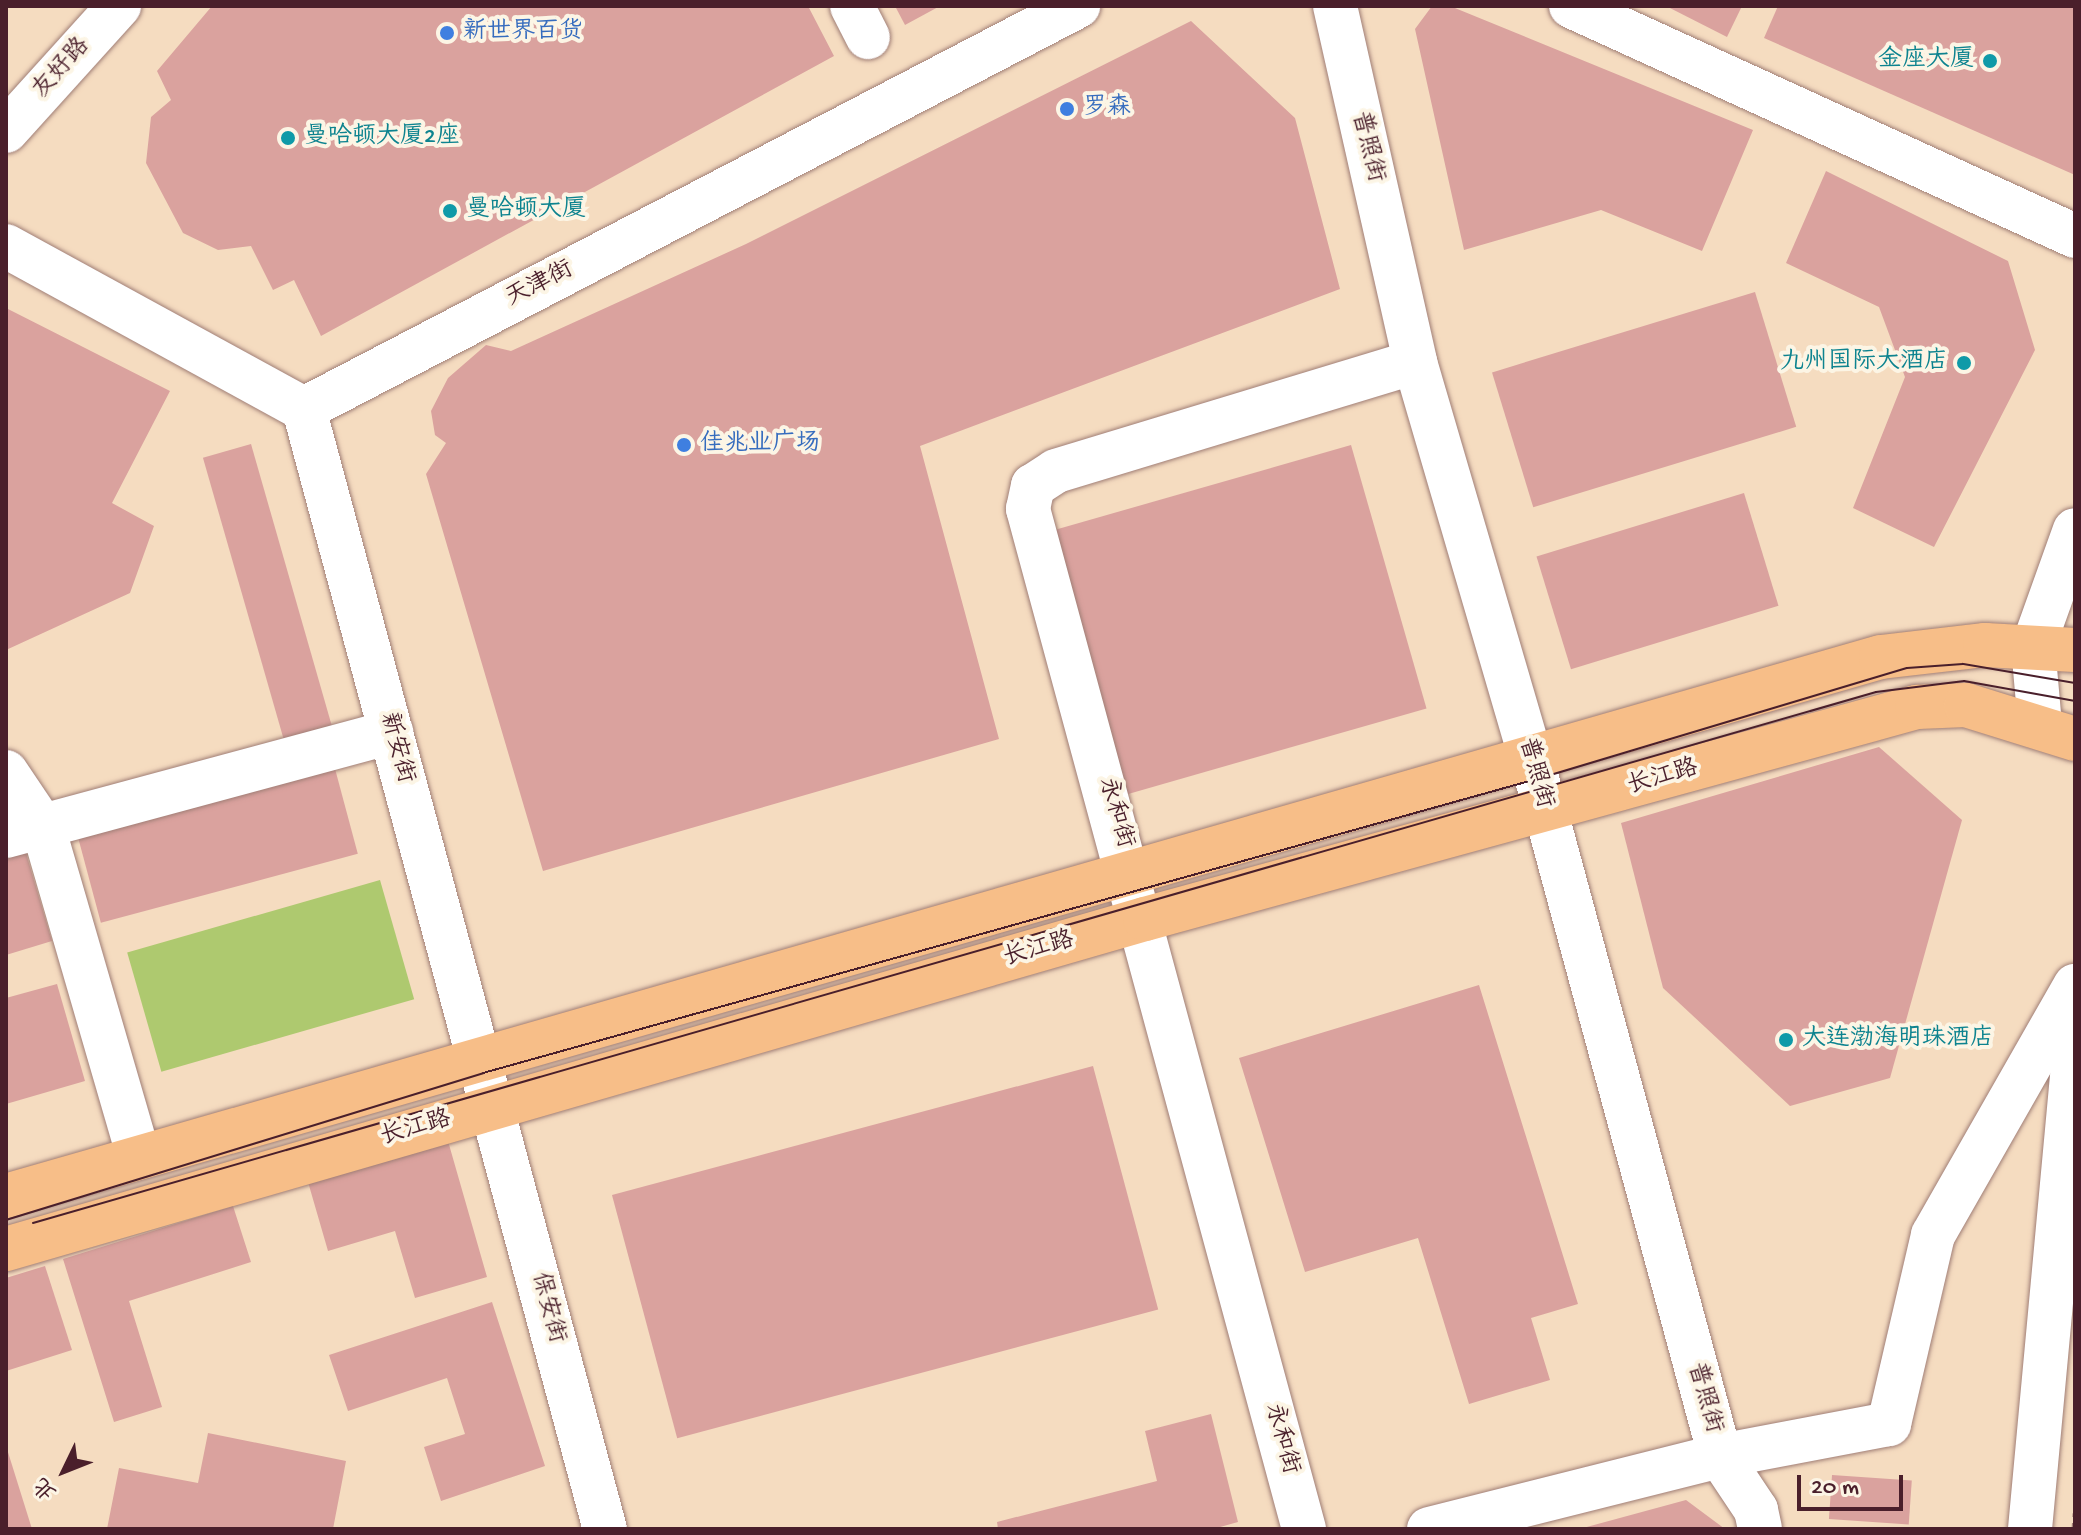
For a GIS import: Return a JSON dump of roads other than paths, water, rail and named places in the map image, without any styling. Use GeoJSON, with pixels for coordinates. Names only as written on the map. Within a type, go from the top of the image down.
{"type":"FeatureCollection","features":[{"type":"Feature","properties":{"kind":"main road","name":"长江路"},"geometry":{"type":"LineString","coordinates":[[6,1249],[486,1084],[1131,870],[1532,760],[1881,657],[1939,647],[2063,648]]}},
{"type":"Feature","properties":{"kind":"main road","name":"长江路"},"geometry":{"type":"LineString","coordinates":[[6,1196],[139,1157],[486,1084],[1145,919],[1917,707],[1966,705],[2058,732]]}},
{"type":"Feature","properties":{"kind":"street","name":"友好路"},"geometry":{"type":"LineString","coordinates":[[6,131],[119,6]]}},
{"type":"Feature","properties":{"kind":"street","name":"天津街"},"geometry":{"type":"LineString","coordinates":[[304,409],[1078,6]]}},
{"type":"Feature","properties":{"kind":"street","name":"普照街"},"geometry":{"type":"LineString","coordinates":[[1335,6],[1415,362],[1532,760],[1720,1456],[1756,1510],[1760,1529]]}},
{"type":"Feature","properties":{"kind":"street"},"geometry":{"type":"LineString","coordinates":[[1571,6],[2075,236]]}},
{"type":"Feature","properties":{"kind":"street"},"geometry":{"type":"LineString","coordinates":[[6,246],[304,409]]}},
{"type":"Feature","properties":{"kind":"street","name":"永和街"},"geometry":{"type":"LineString","coordinates":[[1304,1529],[1145,919],[1034,532],[1033,486],[1056,471],[1415,362]]}},
{"type":"Feature","properties":{"kind":"street","name":"新安街"},"geometry":{"type":"LineString","coordinates":[[304,409],[486,1084]]}},
{"type":"Feature","properties":{"kind":"street"},"geometry":{"type":"LineString","coordinates":[[2058,732],[2075,530]]}},
{"type":"Feature","properties":{"kind":"street"},"geometry":{"type":"LineString","coordinates":[[24,831],[391,732]]}},
{"type":"Feature","properties":{"kind":"street"},"geometry":{"type":"LineString","coordinates":[[6,772],[139,1157]]}},
{"type":"Feature","properties":{"kind":"street"},"geometry":{"type":"LineString","coordinates":[[1429,1529],[1720,1456],[1889,1424],[1933,1235],[2075,986]]}},
{"type":"Feature","properties":{"kind":"street"},"geometry":{"type":"LineString","coordinates":[[2030,1529],[2075,1048]]}},
{"type":"Feature","properties":{"kind":"street","name":"保安街"},"geometry":{"type":"LineString","coordinates":[[486,1084],[605,1529]]}},
{"type":"Feature","properties":{"kind":"tram line"},"geometry":{"type":"LineString","coordinates":[[6,1220],[483,1073],[1537,779],[1907,668],[1963,664],[2075,683]]}},
{"type":"Feature","properties":{"kind":"tram line"},"geometry":{"type":"LineString","coordinates":[[33,1223],[1876,692],[1964,681],[2075,701]]}},
{"type":"Feature","properties":{"kind":"place","name":"新世界百货"},"geometry":{"type":"Point","coordinates":[447,33]}},
{"type":"Feature","properties":{"kind":"place","name":"金座大厦"},"geometry":{"type":"Point","coordinates":[1990,61]}},
{"type":"Feature","properties":{"kind":"place","name":"罗森"},"geometry":{"type":"Point","coordinates":[1067,109]}},
{"type":"Feature","properties":{"kind":"place","name":"曼哈顿大厦2座"},"geometry":{"type":"Point","coordinates":[288,138]}},
{"type":"Feature","properties":{"kind":"place","name":"曼哈顿大厦"},"geometry":{"type":"Point","coordinates":[450,211]}},
{"type":"Feature","properties":{"kind":"place","name":"九州国际大酒店"},"geometry":{"type":"Point","coordinates":[1964,363]}},
{"type":"Feature","properties":{"kind":"place","name":"佳兆业广场"},"geometry":{"type":"Point","coordinates":[684,445]}},
{"type":"Feature","properties":{"kind":"place","name":"大连渤海明珠酒店"},"geometry":{"type":"Point","coordinates":[1786,1040]}}]}
